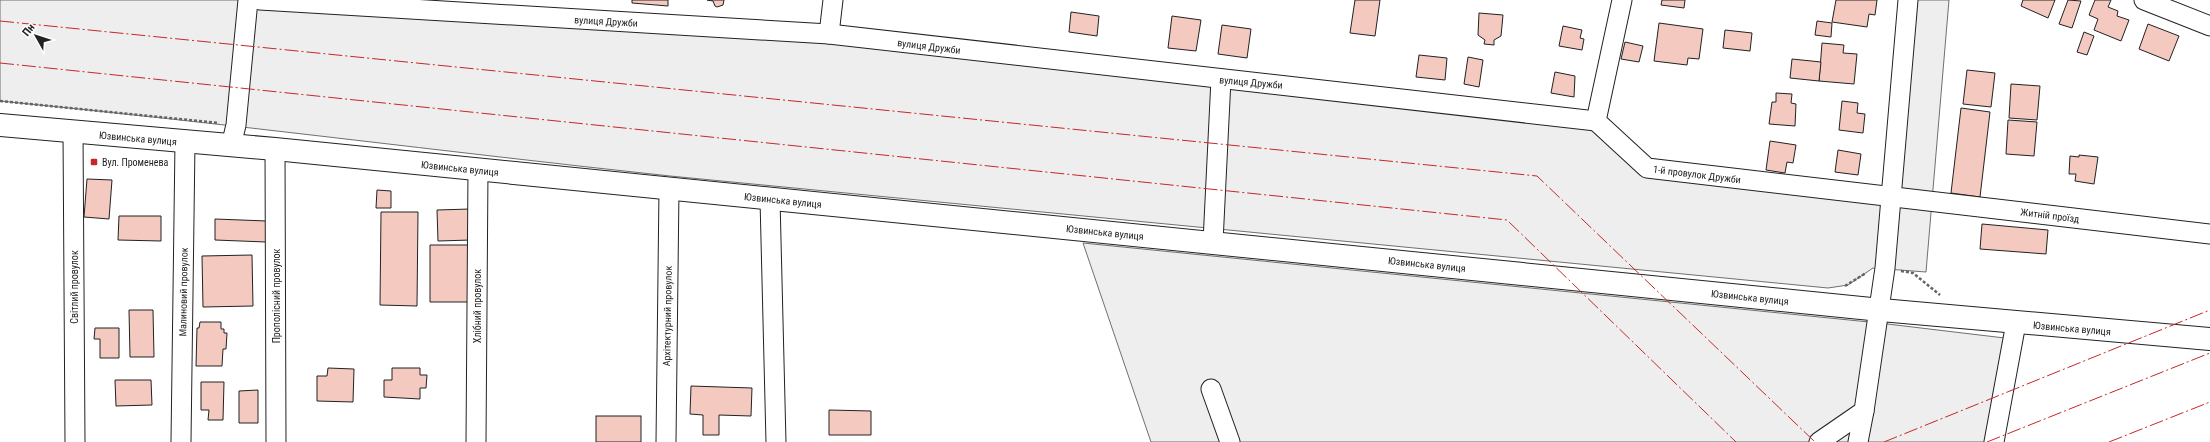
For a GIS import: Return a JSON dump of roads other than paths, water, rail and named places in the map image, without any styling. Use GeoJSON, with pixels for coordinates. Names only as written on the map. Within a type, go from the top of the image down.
{"type":"FeatureCollection","features":[{"type":"Feature","properties":{"kind":"main road","name":"Юзвинська вулиця"},"geometry":{"type":"LineString","coordinates":[[0,125],[275,149],[1881,310],[2210,339]]}},
{"type":"Feature","properties":{"kind":"street"},"geometry":{"type":"LineString","coordinates":[[231,146],[236,125],[248,0]]}},
{"type":"Feature","properties":{"kind":"street","name":"вулиця Дружби"},"geometry":{"type":"LineString","coordinates":[[260,0],[829,34],[1221,79],[1341,90],[1596,121]]}},
{"type":"Feature","properties":{"kind":"street"},"geometry":{"type":"LineString","coordinates":[[829,34],[833,0]]}},
{"type":"Feature","properties":{"kind":"street"},"geometry":{"type":"LineString","coordinates":[[1596,121],[1622,0]]}},
{"type":"Feature","properties":{"kind":"street"},"geometry":{"type":"LineString","coordinates":[[1858,442],[1881,310],[1908,0]]}},
{"type":"Feature","properties":{"kind":"street"},"geometry":{"type":"LineString","coordinates":[[2144,0],[2210,26]]}},
{"type":"Feature","properties":{"kind":"street"},"geometry":{"type":"LineString","coordinates":[[1213,242],[1221,79]]}},
{"type":"Feature","properties":{"kind":"street","name":"1-й провулок Дружби"},"geometry":{"type":"LineString","coordinates":[[1596,121],[1647,168],[1890,197]]}},
{"type":"Feature","properties":{"kind":"street","name":"Світлий провулок"},"geometry":{"type":"LineString","coordinates":[[73,131],[75,442]]}},
{"type":"Feature","properties":{"kind":"street","name":"Малиновий провулок"},"geometry":{"type":"LineString","coordinates":[[181,442],[185,142]]}},
{"type":"Feature","properties":{"kind":"street","name":"Прополісний провулок"},"geometry":{"type":"LineString","coordinates":[[275,149],[276,442]]}},
{"type":"Feature","properties":{"kind":"street","name":"Хлібний провулок"},"geometry":{"type":"LineString","coordinates":[[476,442],[478,170]]}},
{"type":"Feature","properties":{"kind":"street","name":"Архітектурний провулок"},"geometry":{"type":"LineString","coordinates":[[666,442],[669,189]]}},
{"type":"Feature","properties":{"kind":"street","name":"Житній проїзд"},"geometry":{"type":"LineString","coordinates":[[1890,197],[2210,234]]}},
{"type":"Feature","properties":{"kind":"street"},"geometry":{"type":"LineString","coordinates":[[770,199],[776,442]]}},
{"type":"Feature","properties":{"kind":"street"},"geometry":{"type":"LineString","coordinates":[[1994,442],[2016,323]]}},
{"type":"Feature","properties":{"kind":"street"},"geometry":{"type":"LineString","coordinates":[[1211,389],[1230,442]]}},
{"type":"Feature","properties":{"kind":"street"},"geometry":{"type":"LineString","coordinates":[[1819,442],[1864,411]]}},
{"type":"Feature","properties":{"kind":"place","name":"Вул. Променева"},"geometry":{"type":"Point","coordinates":[94,162]}}]}
